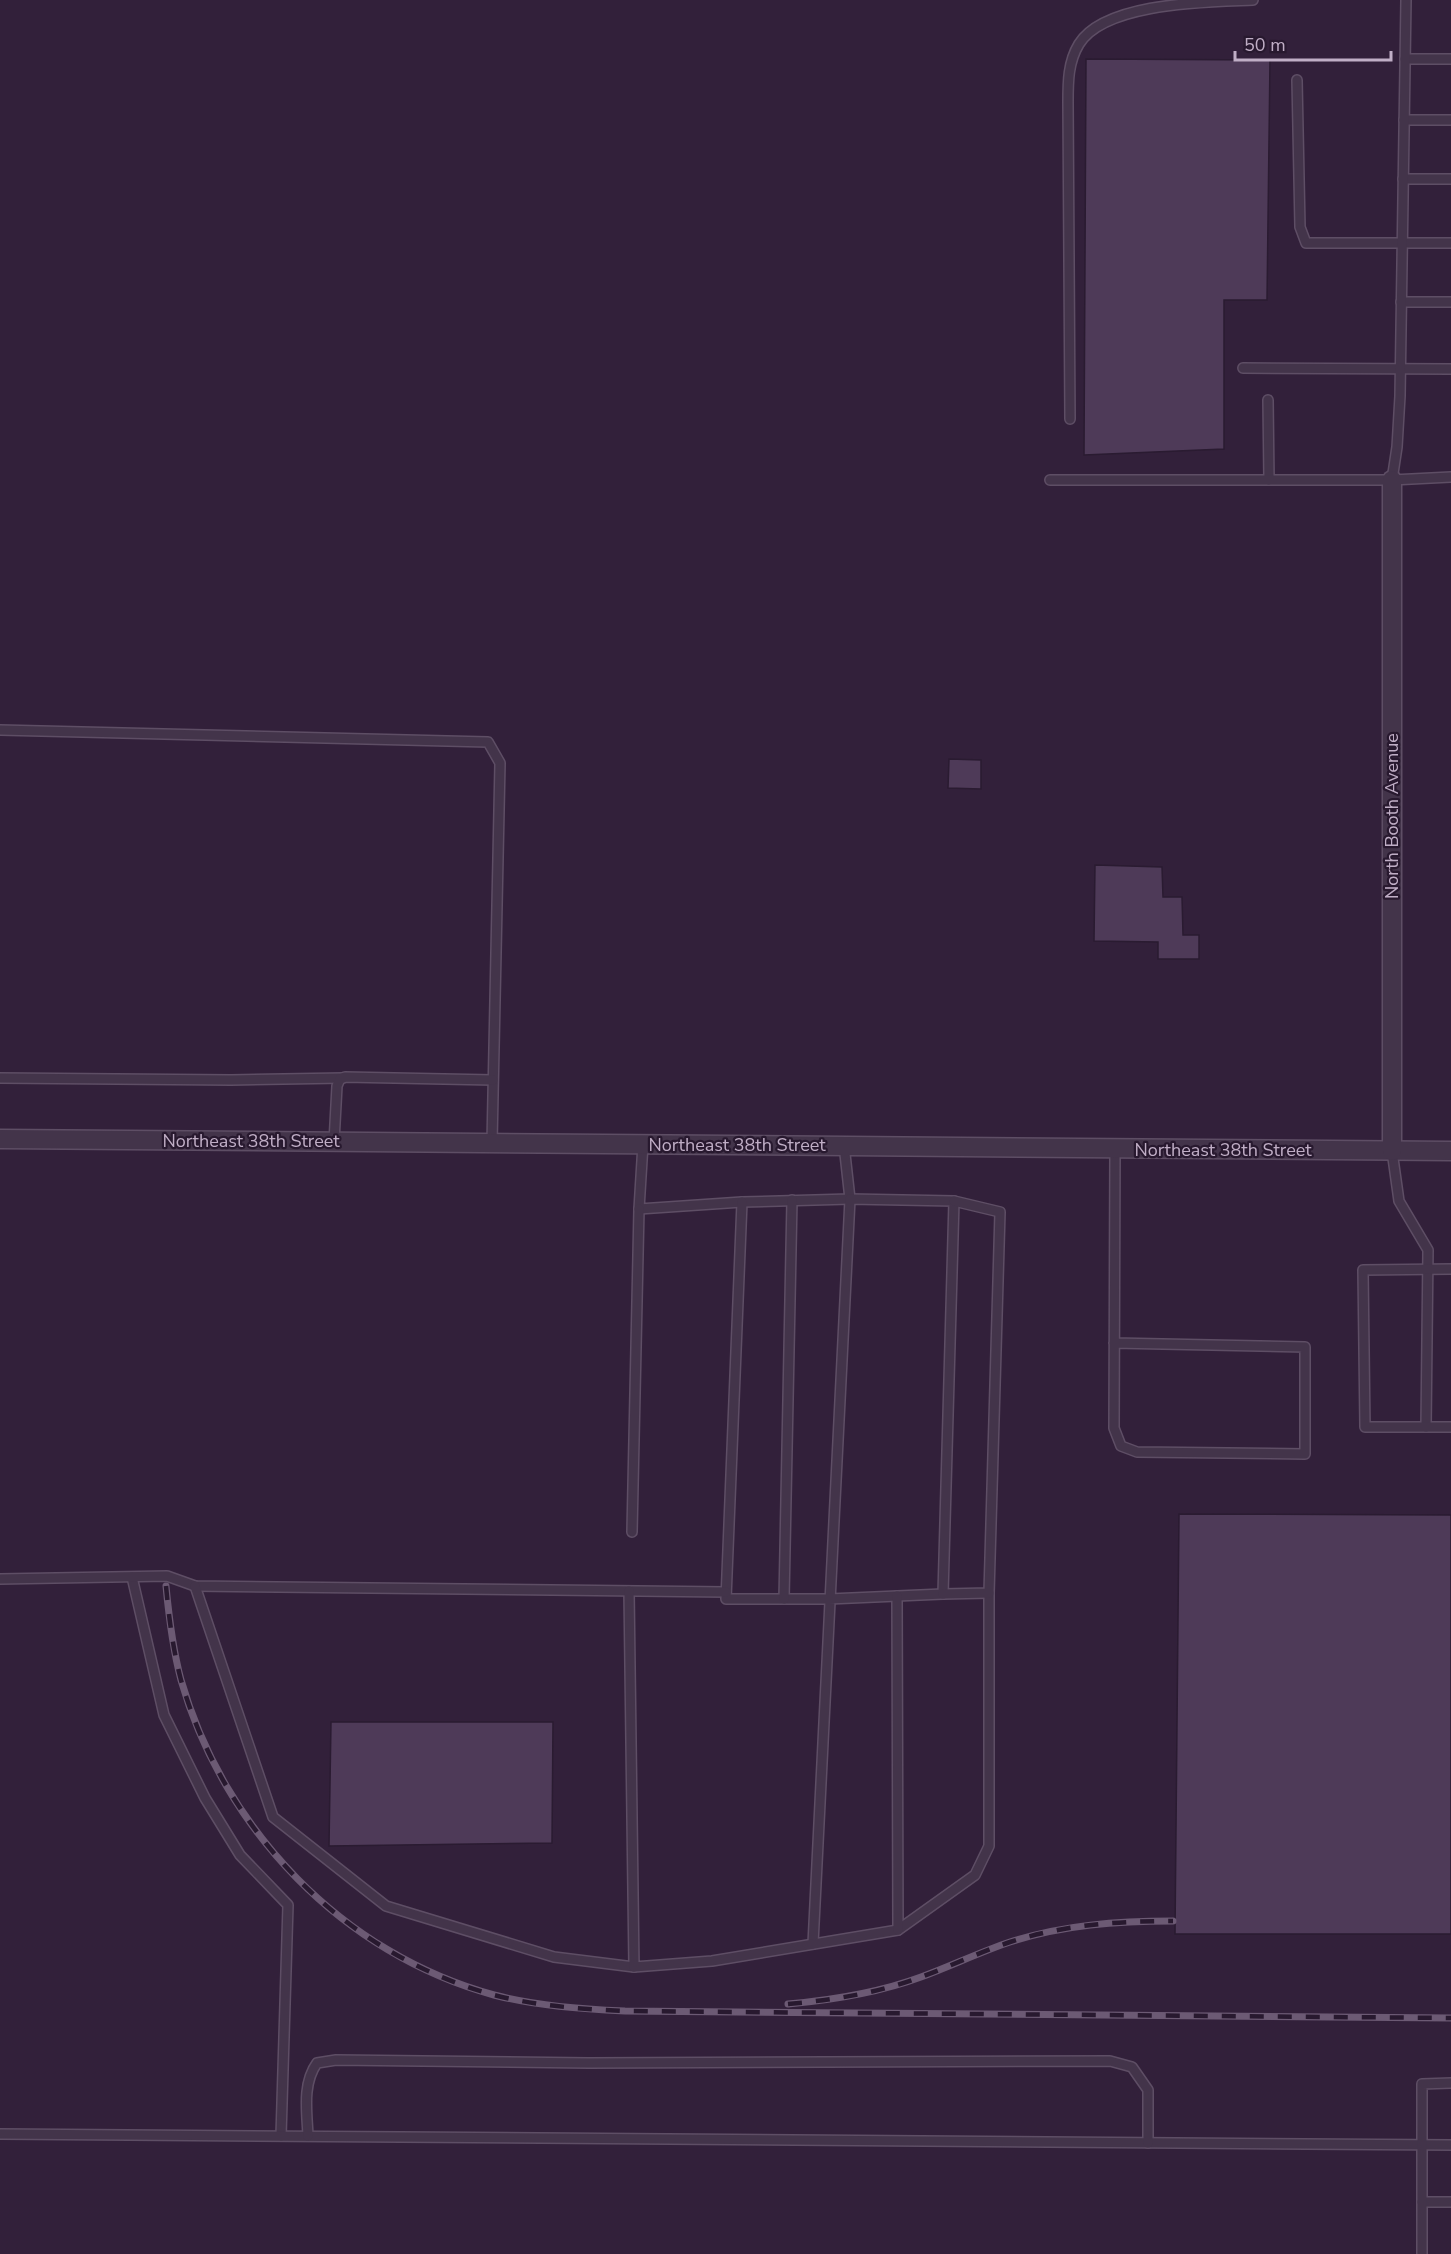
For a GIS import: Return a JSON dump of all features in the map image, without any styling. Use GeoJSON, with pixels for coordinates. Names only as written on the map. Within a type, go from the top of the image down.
{"type":"FeatureCollection","features":[{"type":"Feature","properties":{"kind":"street","name":"North Booth Avenue"},"geometry":{"type":"LineString","coordinates":[[1392,480],[1392,1151]]}},
{"type":"Feature","properties":{"kind":"street","name":"Northeast 38th Street"},"geometry":{"type":"LineString","coordinates":[[0,1139],[1451,1150]]}},
{"type":"Feature","properties":{"kind":"lane"},"geometry":{"type":"LineString","coordinates":[[1070,419],[1068,102],[1069,71],[1073,55],[1087,33],[1103,22],[1141,10],[1195,3],[1253,0]]}},
{"type":"Feature","properties":{"kind":"lane"},"geometry":{"type":"LineString","coordinates":[[1392,480],[1397,447],[1400,369],[1406,0]]}},
{"type":"Feature","properties":{"kind":"lane"},"geometry":{"type":"LineString","coordinates":[[1405,59],[1451,59]]}},
{"type":"Feature","properties":{"kind":"lane"},"geometry":{"type":"LineString","coordinates":[[1297,80],[1300,227],[1306,243],[1451,243]]}},
{"type":"Feature","properties":{"kind":"lane"},"geometry":{"type":"LineString","coordinates":[[1404,120],[1451,120]]}},
{"type":"Feature","properties":{"kind":"lane"},"geometry":{"type":"LineString","coordinates":[[1403,179],[1451,179]]}},
{"type":"Feature","properties":{"kind":"lane"},"geometry":{"type":"LineString","coordinates":[[1401,302],[1451,302]]}},
{"type":"Feature","properties":{"kind":"lane"},"geometry":{"type":"LineString","coordinates":[[1243,368],[1451,369]]}},
{"type":"Feature","properties":{"kind":"lane"},"geometry":{"type":"LineString","coordinates":[[1268,400],[1269,480]]}},
{"type":"Feature","properties":{"kind":"lane"},"geometry":{"type":"LineString","coordinates":[[1050,480],[1392,480],[1451,477]]}},
{"type":"Feature","properties":{"kind":"lane"},"geometry":{"type":"LineString","coordinates":[[0,730],[488,742],[500,763],[492,1143]]}},
{"type":"Feature","properties":{"kind":"lane"},"geometry":{"type":"LineString","coordinates":[[0,1078],[493,1080]]}},
{"type":"Feature","properties":{"kind":"lane"},"geometry":{"type":"LineString","coordinates":[[334,1142],[338,1086],[340,1079],[343,1078]]}},
{"type":"Feature","properties":{"kind":"lane"},"geometry":{"type":"LineString","coordinates":[[632,1532],[639,1209],[643,1144]]}},
{"type":"Feature","properties":{"kind":"lane"},"geometry":{"type":"LineString","coordinates":[[813,1944],[850,1199],[844,1146]]}},
{"type":"Feature","properties":{"kind":"lane"},"geometry":{"type":"LineString","coordinates":[[1114,1149],[1114,1343],[1114,1428],[1121,1446],[1137,1452],[1305,1454],[1305,1347],[1114,1343]]}},
{"type":"Feature","properties":{"kind":"lane"},"geometry":{"type":"LineString","coordinates":[[1392,1151],[1399,1201],[1428,1250],[1426,1427]]}},
{"type":"Feature","properties":{"kind":"lane"},"geometry":{"type":"LineString","coordinates":[[195,1586],[273,1817],[386,1906],[554,1957],[633,1967],[712,1961],[898,1930],[975,1875],[989,1846],[989,1593],[1000,1212],[954,1201],[850,1199],[742,1202],[639,1209]]}},
{"type":"Feature","properties":{"kind":"lane"},"geometry":{"type":"LineString","coordinates":[[784,1599],[792,1200]]}},
{"type":"Feature","properties":{"kind":"lane"},"geometry":{"type":"LineString","coordinates":[[943,1594],[954,1201]]}},
{"type":"Feature","properties":{"kind":"lane"},"geometry":{"type":"LineString","coordinates":[[742,1202],[726,1599],[830,1599],[989,1593]]}},
{"type":"Feature","properties":{"kind":"lane"},"geometry":{"type":"LineString","coordinates":[[1451,1269],[1363,1270],[1365,1427],[1451,1427]]}},
{"type":"Feature","properties":{"kind":"lane"},"geometry":{"type":"LineString","coordinates":[[0,1579],[167,1576],[195,1586],[726,1592]]}},
{"type":"Feature","properties":{"kind":"lane"},"geometry":{"type":"LineString","coordinates":[[132,1577],[164,1715],[205,1798],[240,1856],[288,1905],[281,2136]]}},
{"type":"Feature","properties":{"kind":"lane"},"geometry":{"type":"LineString","coordinates":[[629,1591],[633,1967]]}},
{"type":"Feature","properties":{"kind":"lane"},"geometry":{"type":"LineString","coordinates":[[897,1596],[898,1930]]}},
{"type":"Feature","properties":{"kind":"lane"},"geometry":{"type":"LineString","coordinates":[[308,2136],[307,2092],[311,2072],[316,2063],[336,2060],[590,2063],[1110,2061],[1132,2067],[1148,2090],[1148,2143]]}},
{"type":"Feature","properties":{"kind":"lane"},"geometry":{"type":"LineString","coordinates":[[1422,2254],[1422,2084],[1451,2084]]}},
{"type":"Feature","properties":{"kind":"lane"},"geometry":{"type":"LineString","coordinates":[[0,2134],[1451,2145]]}},
{"type":"Feature","properties":{"kind":"lane"},"geometry":{"type":"LineString","coordinates":[[1422,2202],[1451,2202]]}},
{"type":"Feature","properties":{"kind":"building"},"geometry":{"type":"Polygon","coordinates":[[[1086,59],[1270,60],[1267,300],[1224,300],[1224,449],[1084,455],[1086,59]]]}},
{"type":"Feature","properties":{"kind":"building"},"geometry":{"type":"Polygon","coordinates":[[[949,759],[981,760],[981,789],[948,788],[949,759]]]}},
{"type":"Feature","properties":{"kind":"building"},"geometry":{"type":"Polygon","coordinates":[[[1095,865],[1162,867],[1163,897],[1182,897],[1183,935],[1199,935],[1199,959],[1158,959],[1158,942],[1094,941],[1095,865]]]}},
{"type":"Feature","properties":{"kind":"building"},"geometry":{"type":"Polygon","coordinates":[[[1179,1514],[1451,1515],[1451,1934],[1175,1934],[1179,1514]]]}},
{"type":"Feature","properties":{"kind":"building"},"geometry":{"type":"Polygon","coordinates":[[[331,1722],[553,1722],[552,1843],[329,1846],[331,1722]]]}},
{"type":"Feature","properties":{"kind":"railway"},"geometry":{"type":"LineString","coordinates":[[166,1586],[178,1669],[201,1735],[227,1787],[259,1835],[297,1878],[340,1917],[387,1950],[439,1976],[494,1995],[526,2002],[625,2011],[1451,2018]]}},
{"type":"Feature","properties":{"kind":"railway"},"geometry":{"type":"LineString","coordinates":[[788,2004],[872,1992],[921,1977],[1030,1936],[1111,1923],[1173,1921]]}}]}
